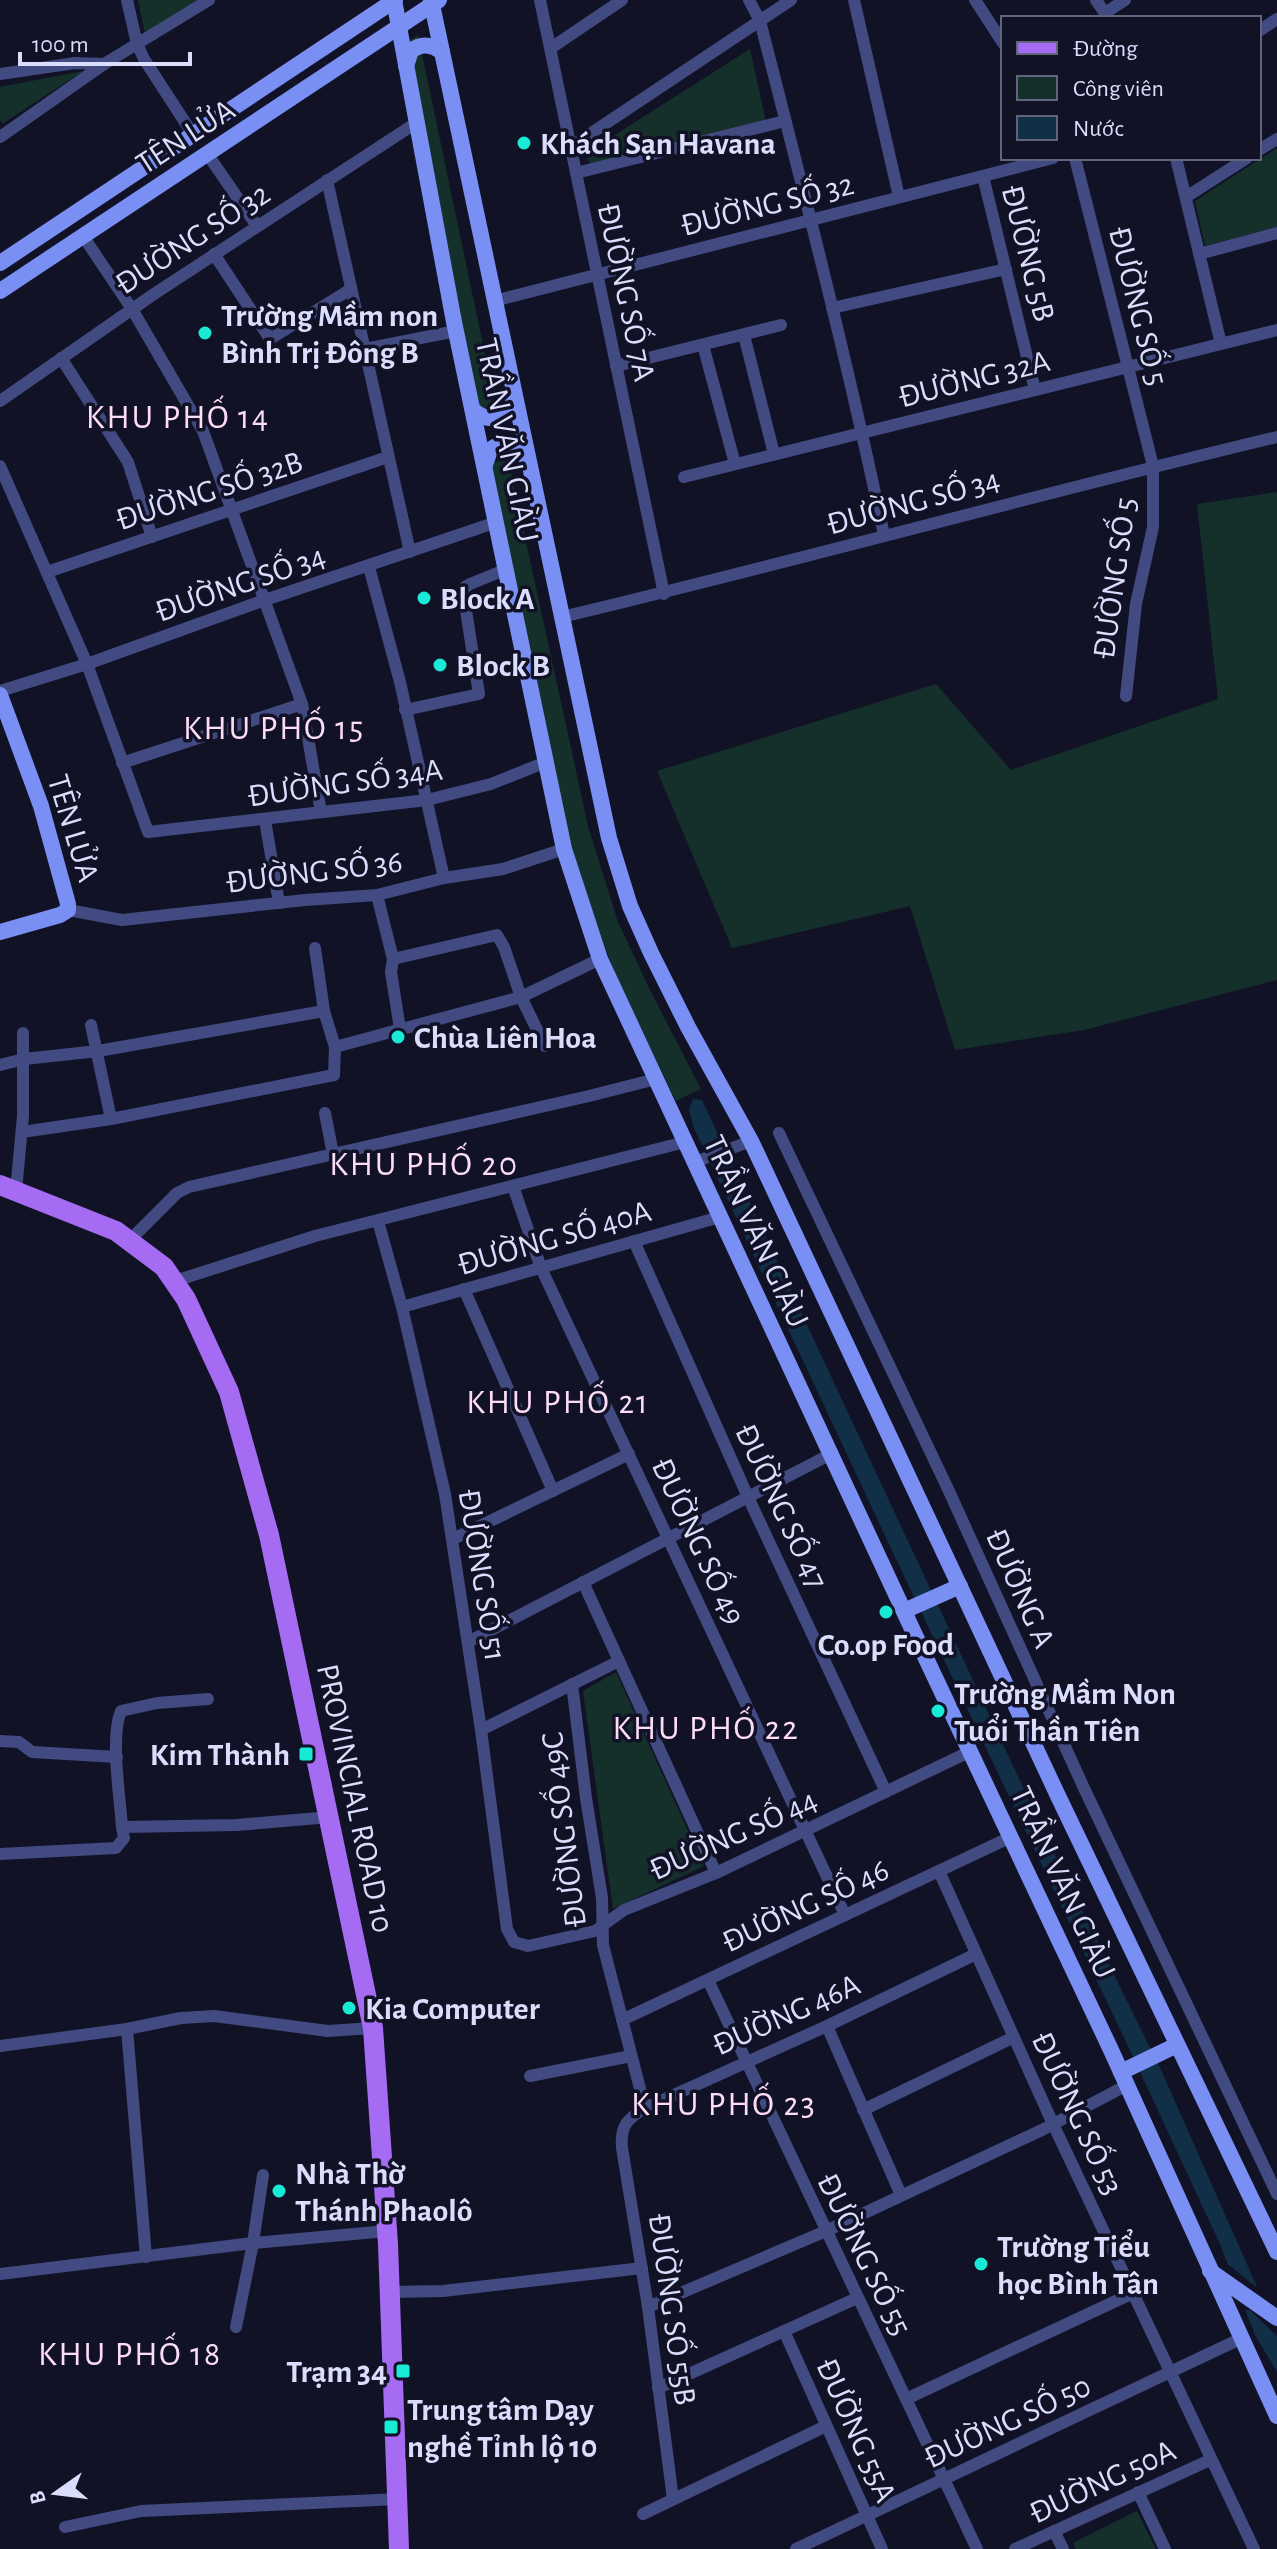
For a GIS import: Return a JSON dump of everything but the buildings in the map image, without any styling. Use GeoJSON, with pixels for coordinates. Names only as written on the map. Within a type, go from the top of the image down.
{"type":"FeatureCollection","features":[{"type":"Feature","properties":{"kind":"main road","name":"TRẦN VĂN GIÀU"},"geometry":{"type":"LineString","coordinates":[[394,0],[456,331],[564,849],[600,959],[685,1142],[698,1161],[720,1217],[831,1454],[909,1609],[971,1751],[1277,2416]]}},
{"type":"Feature","properties":{"kind":"main road","name":"TÊN LỬA"},"geometry":{"type":"LineString","coordinates":[[0,263],[394,0]]}},
{"type":"Feature","properties":{"kind":"main road","name":"TRẦN VĂN GIÀU"},"geometry":{"type":"LineString","coordinates":[[434,2],[494,301],[609,838],[630,906],[955,1588],[1277,2252]]}},
{"type":"Feature","properties":{"kind":"main road","name":"TÊN LỬA"},"geometry":{"type":"LineString","coordinates":[[0,291],[434,2]]}},
{"type":"Feature","properties":{"kind":"main road"},"geometry":{"type":"LineString","coordinates":[[405,67],[408,55],[415,48],[431,45],[442,52]]}},
{"type":"Feature","properties":{"kind":"main road"},"geometry":{"type":"LineString","coordinates":[[473,410],[484,418],[493,419],[506,413],[515,398]]}},
{"type":"Feature","properties":{"kind":"main road"},"geometry":{"type":"LineString","coordinates":[[485,467],[490,450],[500,444],[512,444],[528,460]]}},
{"type":"Feature","properties":{"kind":"main road","name":"TÊN LỬA"},"geometry":{"type":"LineString","coordinates":[[0,693],[41,806],[68,910],[0,932]]}},
{"type":"Feature","properties":{"kind":"main road","name":"PROVINCIAL ROAD 10"},"geometry":{"type":"LineString","coordinates":[[8,1188],[116,1231],[164,1267],[175,1281],[203,1334],[229,1392],[269,1535],[373,2028],[387,2231],[399,2549]]}},
{"type":"Feature","properties":{"kind":"main road"},"geometry":{"type":"LineString","coordinates":[[909,1609],[955,1588]]}},
{"type":"Feature","properties":{"kind":"main road"},"geometry":{"type":"LineString","coordinates":[[1124,2078],[1177,2045]]}},
{"type":"Feature","properties":{"kind":"main road"},"geometry":{"type":"LineString","coordinates":[[1210,2271],[1277,2318]]}},
{"type":"Feature","properties":{"kind":"street"},"geometry":{"type":"LineString","coordinates":[[127,0],[137,44],[144,59],[192,133]]}},
{"type":"Feature","properties":{"kind":"street"},"geometry":{"type":"LineString","coordinates":[[0,137],[104,64],[209,0]]}},
{"type":"Feature","properties":{"kind":"street","name":"ĐƯỜNG SỐ 7A"},"geometry":{"type":"LineString","coordinates":[[540,0],[664,594]]}},
{"type":"Feature","properties":{"kind":"street"},"geometry":{"type":"LineString","coordinates":[[551,48],[622,0]]}},
{"type":"Feature","properties":{"kind":"street"},"geometry":{"type":"LineString","coordinates":[[749,0],[760,21],[811,220],[863,432],[884,535]]}},
{"type":"Feature","properties":{"kind":"street"},"geometry":{"type":"LineString","coordinates":[[572,146],[791,0]]}},
{"type":"Feature","properties":{"kind":"street"},"geometry":{"type":"LineString","coordinates":[[854,0],[899,197]]}},
{"type":"Feature","properties":{"kind":"street"},"geometry":{"type":"LineString","coordinates":[[975,0],[1001,40]]}},
{"type":"Feature","properties":{"kind":"street"},"geometry":{"type":"LineString","coordinates":[[1096,0],[1107,16],[1125,0]]}},
{"type":"Feature","properties":{"kind":"street"},"geometry":{"type":"LineString","coordinates":[[0,74],[75,63],[104,64]]}},
{"type":"Feature","properties":{"kind":"street"},"geometry":{"type":"LineString","coordinates":[[576,173],[785,121]]}},
{"type":"Feature","properties":{"kind":"street","name":"ĐƯỜNG SỐ 32"},"geometry":{"type":"LineString","coordinates":[[0,401],[214,254],[416,123]]}},
{"type":"Feature","properties":{"kind":"street"},"geometry":{"type":"LineString","coordinates":[[208,155],[257,226]]}},
{"type":"Feature","properties":{"kind":"street","name":"ĐƯỜNG SỐ 32"},"geometry":{"type":"LineString","coordinates":[[494,301],[1045,160]]}},
{"type":"Feature","properties":{"kind":"street","name":"ĐƯỜNG SỐ 5"},"geometry":{"type":"LineString","coordinates":[[1076,160],[1153,466],[1153,527],[1136,604],[1126,696]]}},
{"type":"Feature","properties":{"kind":"street"},"geometry":{"type":"LineString","coordinates":[[1177,160],[1221,344]]}},
{"type":"Feature","properties":{"kind":"street"},"geometry":{"type":"LineString","coordinates":[[1186,197],[1244,160]]}},
{"type":"Feature","properties":{"kind":"street","name":"ĐƯỜNG 5B"},"geometry":{"type":"LineString","coordinates":[[983,176],[1035,390]]}},
{"type":"Feature","properties":{"kind":"street"},"geometry":{"type":"LineString","coordinates":[[327,180],[410,552]]}},
{"type":"Feature","properties":{"kind":"street"},"geometry":{"type":"LineString","coordinates":[[1199,254],[1277,233]]}},
{"type":"Feature","properties":{"kind":"street"},"geometry":{"type":"LineString","coordinates":[[83,236],[132,309],[203,431],[302,704],[321,812]]}},
{"type":"Feature","properties":{"kind":"street"},"geometry":{"type":"LineString","coordinates":[[214,254],[270,339],[351,289]]}},
{"type":"Feature","properties":{"kind":"street"},"geometry":{"type":"LineString","coordinates":[[832,308],[1006,269]]}},
{"type":"Feature","properties":{"kind":"street"},"geometry":{"type":"LineString","coordinates":[[616,366],[781,325]]}},
{"type":"Feature","properties":{"kind":"street","name":"ĐƯỜNG 32A"},"geometry":{"type":"LineString","coordinates":[[684,477],[1277,330]]}},
{"type":"Feature","properties":{"kind":"street"},"geometry":{"type":"LineString","coordinates":[[365,349],[456,331]]}},
{"type":"Feature","properties":{"kind":"street"},"geometry":{"type":"LineString","coordinates":[[744,335],[774,454]]}},
{"type":"Feature","properties":{"kind":"street"},"geometry":{"type":"LineString","coordinates":[[703,345],[735,464]]}},
{"type":"Feature","properties":{"kind":"street"},"geometry":{"type":"LineString","coordinates":[[61,358],[128,462],[152,537]]}},
{"type":"Feature","properties":{"kind":"street","name":"ĐƯỜNG SỐ 34"},"geometry":{"type":"LineString","coordinates":[[562,617],[664,594],[1153,466],[1277,437]]}},
{"type":"Feature","properties":{"kind":"street","name":"ĐƯỜNG SỐ 32B"},"geometry":{"type":"LineString","coordinates":[[47,572],[388,457]]}},
{"type":"Feature","properties":{"kind":"street"},"geometry":{"type":"LineString","coordinates":[[0,466],[87,664],[122,763],[302,704]]}},
{"type":"Feature","properties":{"kind":"street","name":"ĐƯỜNG SỐ 34"},"geometry":{"type":"LineString","coordinates":[[0,693],[497,522]]}},
{"type":"Feature","properties":{"kind":"street"},"geometry":{"type":"LineString","coordinates":[[369,567],[444,878]]}},
{"type":"Feature","properties":{"kind":"street"},"geometry":{"type":"LineString","coordinates":[[405,710],[479,694],[463,591],[470,584],[507,569]]}},
{"type":"Feature","properties":{"kind":"street","name":"ĐƯỜNG SỐ 34A"},"geometry":{"type":"LineString","coordinates":[[122,763],[148,832],[427,800],[491,784],[546,762]]}},
{"type":"Feature","properties":{"kind":"street"},"geometry":{"type":"LineString","coordinates":[[265,820],[279,903]]}},
{"type":"Feature","properties":{"kind":"street","name":"ĐƯỜNG SỐ 36"},"geometry":{"type":"LineString","coordinates":[[68,910],[122,920],[377,895],[444,878],[503,869],[564,849]]}},
{"type":"Feature","properties":{"kind":"street"},"geometry":{"type":"LineString","coordinates":[[377,895],[393,959],[391,972],[400,1029]]}},
{"type":"Feature","properties":{"kind":"street"},"geometry":{"type":"LineString","coordinates":[[393,959],[497,935],[521,997],[545,1046]]}},
{"type":"Feature","properties":{"kind":"street"},"geometry":{"type":"LineString","coordinates":[[22,1132],[111,1119],[334,1075],[335,1047],[324,1011],[315,948]]}},
{"type":"Feature","properties":{"kind":"street"},"geometry":{"type":"LineString","coordinates":[[335,1047],[521,997],[600,959]]}},
{"type":"Feature","properties":{"kind":"street"},"geometry":{"type":"LineString","coordinates":[[0,1065],[324,1011]]}},
{"type":"Feature","properties":{"kind":"street"},"geometry":{"type":"LineString","coordinates":[[91,1025],[111,1119]]}},
{"type":"Feature","properties":{"kind":"street"},"geometry":{"type":"LineString","coordinates":[[8,1188],[22,1132],[23,1033]]}},
{"type":"Feature","properties":{"kind":"street"},"geometry":{"type":"LineString","coordinates":[[130,1240],[182,1190],[656,1079]]}},
{"type":"Feature","properties":{"kind":"street"},"geometry":{"type":"LineString","coordinates":[[325,1113],[333,1154]]}},
{"type":"Feature","properties":{"kind":"street","name":"ĐƯỜNG A"},"geometry":{"type":"LineString","coordinates":[[779,1133],[1277,2194]]}},
{"type":"Feature","properties":{"kind":"street"},"geometry":{"type":"LineString","coordinates":[[175,1281],[315,1236],[685,1142]]}},
{"type":"Feature","properties":{"kind":"street"},"geometry":{"type":"LineString","coordinates":[[698,1161],[745,1144]]}},
{"type":"Feature","properties":{"kind":"street","name":"ĐƯỜNG SỐ 49"},"geometry":{"type":"LineString","coordinates":[[513,1186],[541,1268],[845,1915]]}},
{"type":"Feature","properties":{"kind":"street","name":"ĐƯỜNG SỐ 40A"},"geometry":{"type":"LineString","coordinates":[[402,1307],[720,1217]]}},
{"type":"Feature","properties":{"kind":"street","name":"ĐƯỜNG SỐ 51"},"geometry":{"type":"LineString","coordinates":[[378,1221],[402,1307],[445,1494],[507,1929],[514,1942]]}},
{"type":"Feature","properties":{"kind":"street","name":"ĐƯỜNG SỐ 47"},"geometry":{"type":"LineString","coordinates":[[634,1241],[748,1497],[886,1792]]}},
{"type":"Feature","properties":{"kind":"street"},"geometry":{"type":"LineString","coordinates":[[464,1289],[553,1491]]}},
{"type":"Feature","properties":{"kind":"street"},"geometry":{"type":"LineString","coordinates":[[453,1539],[629,1454]]}},
{"type":"Feature","properties":{"kind":"street"},"geometry":{"type":"LineString","coordinates":[[468,1642],[831,1454]]}},
{"type":"Feature","properties":{"kind":"street"},"geometry":{"type":"LineString","coordinates":[[583,1582],[716,1873]]}},
{"type":"Feature","properties":{"kind":"street"},"geometry":{"type":"LineString","coordinates":[[481,1730],[619,1661]]}},
{"type":"Feature","properties":{"kind":"street","name":"ĐƯỜNG SỐ 49C"},"geometry":{"type":"LineString","coordinates":[[572,1684],[602,1898],[603,1945],[645,2108]]}},
{"type":"Feature","properties":{"kind":"street"},"geometry":{"type":"LineString","coordinates":[[0,1854],[116,1848],[124,1838],[117,1757],[121,1711],[157,1703],[208,1699]]}},
{"type":"Feature","properties":{"kind":"street"},"geometry":{"type":"LineString","coordinates":[[0,1741],[19,1742],[32,1752],[117,1757]]}},
{"type":"Feature","properties":{"kind":"street","name":"ĐƯỜNG SỐ 44"},"geometry":{"type":"LineString","coordinates":[[514,1942],[528,1946],[601,1928],[624,1910],[716,1873],[971,1751]]}},
{"type":"Feature","properties":{"kind":"street"},"geometry":{"type":"LineString","coordinates":[[122,1827],[237,1825],[330,1817]]}},
{"type":"Feature","properties":{"kind":"street","name":"ĐƯỜNG SỐ 46"},"geometry":{"type":"LineString","coordinates":[[622,2020],[1011,1837]]}},
{"type":"Feature","properties":{"kind":"street","name":"ĐƯỜNG SỐ 53"},"geometry":{"type":"LineString","coordinates":[[939,1871],[1053,2124],[1254,2549]]}},
{"type":"Feature","properties":{"kind":"street","name":"ĐƯỜNG 46A"},"geometry":{"type":"LineString","coordinates":[[622,2127],[645,2108],[827,2026],[976,1954]]}},
{"type":"Feature","properties":{"kind":"street","name":"ĐƯỜNG SỐ 55"},"geometry":{"type":"LineString","coordinates":[[708,1980],[977,2549]]}},
{"type":"Feature","properties":{"kind":"street"},"geometry":{"type":"LineString","coordinates":[[0,2046],[127,2029],[181,2018],[214,2016],[328,2031],[373,2028]]}},
{"type":"Feature","properties":{"kind":"street"},"geometry":{"type":"LineString","coordinates":[[827,2026],[901,2195]]}},
{"type":"Feature","properties":{"kind":"street"},"geometry":{"type":"LineString","coordinates":[[127,2029],[146,2257]]}},
{"type":"Feature","properties":{"kind":"street"},"geometry":{"type":"LineString","coordinates":[[863,2110],[1014,2037]]}},
{"type":"Feature","properties":{"kind":"street"},"geometry":{"type":"LineString","coordinates":[[530,2076],[631,2056]]}},
{"type":"Feature","properties":{"kind":"street"},"geometry":{"type":"LineString","coordinates":[[648,2307],[826,2231],[1053,2124],[1124,2078]]}},
{"type":"Feature","properties":{"kind":"street","name":"ĐƯỜNG SỐ 55B"},"geometry":{"type":"LineString","coordinates":[[622,2127],[622,2148],[648,2307],[673,2499]]}},
{"type":"Feature","properties":{"kind":"street"},"geometry":{"type":"LineString","coordinates":[[236,2327],[263,2175]]}},
{"type":"Feature","properties":{"kind":"street"},"geometry":{"type":"LineString","coordinates":[[0,2274],[253,2243],[387,2231]]}},
{"type":"Feature","properties":{"kind":"street"},"geometry":{"type":"LineString","coordinates":[[390,2292],[457,2290],[642,2268]]}},
{"type":"Feature","properties":{"kind":"street"},"geometry":{"type":"LineString","coordinates":[[906,2399],[1133,2293]]}},
{"type":"Feature","properties":{"kind":"street"},"geometry":{"type":"LineString","coordinates":[[658,2388],[857,2298]]}},
{"type":"Feature","properties":{"kind":"street","name":"ĐƯỜNG 55A"},"geometry":{"type":"LineString","coordinates":[[784,2331],[882,2549]]}},
{"type":"Feature","properties":{"kind":"street","name":"ĐƯỜNG SỐ 50"},"geometry":{"type":"LineString","coordinates":[[796,2549],[1240,2339]]}},
{"type":"Feature","properties":{"kind":"street"},"geometry":{"type":"LineString","coordinates":[[643,2514],[826,2426]]}},
{"type":"Feature","properties":{"kind":"street","name":"ĐƯỜNG 50A"},"geometry":{"type":"LineString","coordinates":[[1015,2549],[1210,2460]]}},
{"type":"Feature","properties":{"kind":"street"},"geometry":{"type":"LineString","coordinates":[[1138,2492],[1165,2549]]}},
{"type":"Feature","properties":{"kind":"street"},"geometry":{"type":"LineString","coordinates":[[65,2527],[141,2511],[398,2499]]}},
{"type":"Feature","properties":{"kind":"street"},"geometry":{"type":"LineString","coordinates":[[1054,2531],[1063,2549]]}},
{"type":"Feature","properties":{"kind":"green space"},"geometry":{"type":"Polygon","coordinates":[[[138,0],[199,0],[145,34],[138,0]]]}},
{"type":"Feature","properties":{"kind":"green space"},"geometry":{"type":"Polygon","coordinates":[[[418,35],[498,416],[482,421],[403,45],[418,35]]]}},
{"type":"Feature","properties":{"kind":"green space"},"geometry":{"type":"Polygon","coordinates":[[[750,49],[766,122],[592,169],[585,154],[750,49]]]}},
{"type":"Feature","properties":{"kind":"green space"},"geometry":{"type":"Polygon","coordinates":[[[83,71],[2,124],[0,87],[83,71]]]}},
{"type":"Feature","properties":{"kind":"green space"},"geometry":{"type":"Polygon","coordinates":[[[1277,148],[1277,227],[1205,246],[1195,201],[1277,148]]]}},
{"type":"Feature","properties":{"kind":"green space"},"geometry":{"type":"Polygon","coordinates":[[[508,459],[588,826],[618,922],[701,1089],[676,1101],[624,993],[592,917],[568,841],[490,463],[508,459]]]}},
{"type":"Feature","properties":{"kind":"green space"},"geometry":{"type":"Polygon","coordinates":[[[1277,492],[1277,980],[1084,1030],[955,1050],[910,906],[732,948],[657,771],[936,684],[1011,770],[1218,699],[1197,504],[1277,492]]]}},
{"type":"Feature","properties":{"kind":"green space"},"geometry":{"type":"Polygon","coordinates":[[[616,1672],[704,1866],[613,1909],[583,1691],[616,1672]]]}},
{"type":"Feature","properties":{"kind":"green space"},"geometry":{"type":"Polygon","coordinates":[[[1137,2511],[1156,2549],[1076,2549],[1073,2543],[1137,2511]]]}},
{"type":"Feature","properties":{"kind":"water"},"geometry":{"type":"Polygon","coordinates":[[[693,1099],[702,1100],[1049,1843],[1162,2072],[1277,2332],[1277,2372],[1255,2335],[1219,2242],[1128,2046],[693,1126],[689,1109],[693,1099]]]}},
{"type":"Feature","properties":{"kind":"pier"},"geometry":{"type":"Polygon","coordinates":[[[1225,2262],[1264,2293],[1277,2322],[1277,2336],[1250,2310],[1242,2310],[1225,2262]]]}},
{"type":"Feature","properties":{"kind":"place","name":"Khách Sạn Havana"},"geometry":{"type":"Point","coordinates":[524,143]}},
{"type":"Feature","properties":{"kind":"place","name":"Trường Mầm non Bình Trị Đông B"},"geometry":{"type":"Point","coordinates":[205,333]}},
{"type":"Feature","properties":{"kind":"place","name":"Block A"},"geometry":{"type":"Point","coordinates":[424,598]}},
{"type":"Feature","properties":{"kind":"place","name":"Block B"},"geometry":{"type":"Point","coordinates":[440,665]}},
{"type":"Feature","properties":{"kind":"place","name":"Chùa Liên Hoa"},"geometry":{"type":"Point","coordinates":[398,1037]}},
{"type":"Feature","properties":{"kind":"place","name":"Co.op Food"},"geometry":{"type":"Point","coordinates":[886,1612]}},
{"type":"Feature","properties":{"kind":"place","name":"Trường Mầm Non Tuổi Thần Tiên"},"geometry":{"type":"Point","coordinates":[938,1711]}},
{"type":"Feature","properties":{"kind":"place","name":"Kim Thành"},"geometry":{"type":"Point","coordinates":[306,1754]}},
{"type":"Feature","properties":{"kind":"place","name":"Kia Computer"},"geometry":{"type":"Point","coordinates":[349,2008]}},
{"type":"Feature","properties":{"kind":"place","name":"Nhà Thờ Thánh Phaolô"},"geometry":{"type":"Point","coordinates":[279,2191]}},
{"type":"Feature","properties":{"kind":"place","name":"Trường Tiểu học Bình Tân"},"geometry":{"type":"Point","coordinates":[981,2264]}},
{"type":"Feature","properties":{"kind":"place","name":"Trạm 34"},"geometry":{"type":"Point","coordinates":[403,2371]}},
{"type":"Feature","properties":{"kind":"place","name":"Trung tâm Dạy nghề Tỉnh lộ 10"},"geometry":{"type":"Point","coordinates":[391,2427]}},
{"type":"Feature","properties":{"kind":"district","name":"KHU PHỐ 14"},"geometry":{"type":"Point","coordinates":[178,416]}},
{"type":"Feature","properties":{"kind":"district","name":"KHU PHỐ 15"},"geometry":{"type":"Point","coordinates":[274,727]}},
{"type":"Feature","properties":{"kind":"district","name":"KHU PHỐ 20"},"geometry":{"type":"Point","coordinates":[424,1163]}},
{"type":"Feature","properties":{"kind":"district","name":"KHU PHỐ 21"},"geometry":{"type":"Point","coordinates":[558,1401]}},
{"type":"Feature","properties":{"kind":"district","name":"KHU PHỐ 22"},"geometry":{"type":"Point","coordinates":[706,1727]}},
{"type":"Feature","properties":{"kind":"district","name":"KHU PHỐ 23"},"geometry":{"type":"Point","coordinates":[724,2103]}},
{"type":"Feature","properties":{"kind":"district","name":"KHU PHỐ 18"},"geometry":{"type":"Point","coordinates":[130,2353]}}]}
